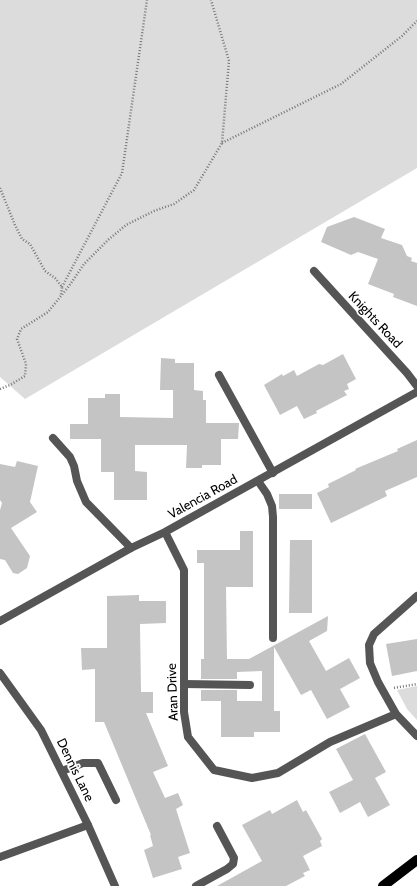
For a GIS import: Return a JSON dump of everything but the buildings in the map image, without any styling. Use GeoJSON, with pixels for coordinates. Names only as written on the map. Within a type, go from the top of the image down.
{"type":"FeatureCollection","features":[{"type":"Feature","properties":{"kind":"main road"},"geometry":{"type":"LineString","coordinates":[[383,886],[417,860]]}},
{"type":"Feature","properties":{"kind":"street","name":"Knights Road"},"geometry":{"type":"LineString","coordinates":[[314,272],[407,373],[417,386]]}},
{"type":"Feature","properties":{"kind":"street"},"geometry":{"type":"LineString","coordinates":[[219,375],[273,473]]}},
{"type":"Feature","properties":{"kind":"street","name":"Valencia Road"},"geometry":{"type":"LineString","coordinates":[[0,621],[131,548],[165,532],[273,473],[417,392]]}},
{"type":"Feature","properties":{"kind":"street"},"geometry":{"type":"LineString","coordinates":[[54,438],[70,457],[74,466],[77,481],[86,502],[131,548]]}},
{"type":"Feature","properties":{"kind":"street"},"geometry":{"type":"LineString","coordinates":[[258,481],[267,494],[272,506],[273,638]]}},
{"type":"Feature","properties":{"kind":"street","name":"Aran Drive"},"geometry":{"type":"LineString","coordinates":[[165,532],[184,570],[184,712],[188,737],[214,770],[252,778],[278,773],[330,742],[396,714]]}},
{"type":"Feature","properties":{"kind":"street"},"geometry":{"type":"LineString","coordinates":[[417,596],[374,634],[369,645],[370,663],[382,691],[396,714],[417,736]]}},
{"type":"Feature","properties":{"kind":"street","name":"Dennis Lane"},"geometry":{"type":"LineString","coordinates":[[0,673],[41,730],[88,824],[115,886]]}},
{"type":"Feature","properties":{"kind":"street"},"geometry":{"type":"LineString","coordinates":[[184,684],[250,686]]}},
{"type":"Feature","properties":{"kind":"street"},"geometry":{"type":"LineString","coordinates":[[62,771],[83,762],[98,763],[116,800]]}},
{"type":"Feature","properties":{"kind":"street"},"geometry":{"type":"LineString","coordinates":[[0,857],[88,824]]}},
{"type":"Feature","properties":{"kind":"street"},"geometry":{"type":"LineString","coordinates":[[196,886],[227,869],[233,864],[234,858],[217,826]]}},
{"type":"Feature","properties":{"kind":"path"},"geometry":{"type":"LineString","coordinates":[[61,295],[62,287],[122,173],[147,0]]}},
{"type":"Feature","properties":{"kind":"path"},"geometry":{"type":"LineString","coordinates":[[0,389],[25,376],[26,364],[17,339],[21,329],[48,312],[84,264],[108,240],[126,225],[154,211],[174,204],[194,190],[222,143],[229,61],[210,0]]}},
{"type":"Feature","properties":{"kind":"path"},"geometry":{"type":"LineString","coordinates":[[222,143],[341,84],[402,36],[417,21]]}},
{"type":"Feature","properties":{"kind":"path"},"geometry":{"type":"LineString","coordinates":[[0,188],[14,225],[22,239],[30,244],[45,271],[55,278],[62,287]]}},
{"type":"Feature","properties":{"kind":"path"},"geometry":{"type":"LineString","coordinates":[[382,691],[417,684]]}},
{"type":"Feature","properties":{"kind":"shaded area"},"geometry":{"type":"Polygon","coordinates":[[[0,0],[417,0],[417,168],[25,399],[0,377],[0,0]]]}},
{"type":"Feature","properties":{"kind":"shaded area"},"geometry":{"type":"Polygon","coordinates":[[[417,686],[417,720],[407,709],[397,690],[417,686]]]}}]}
